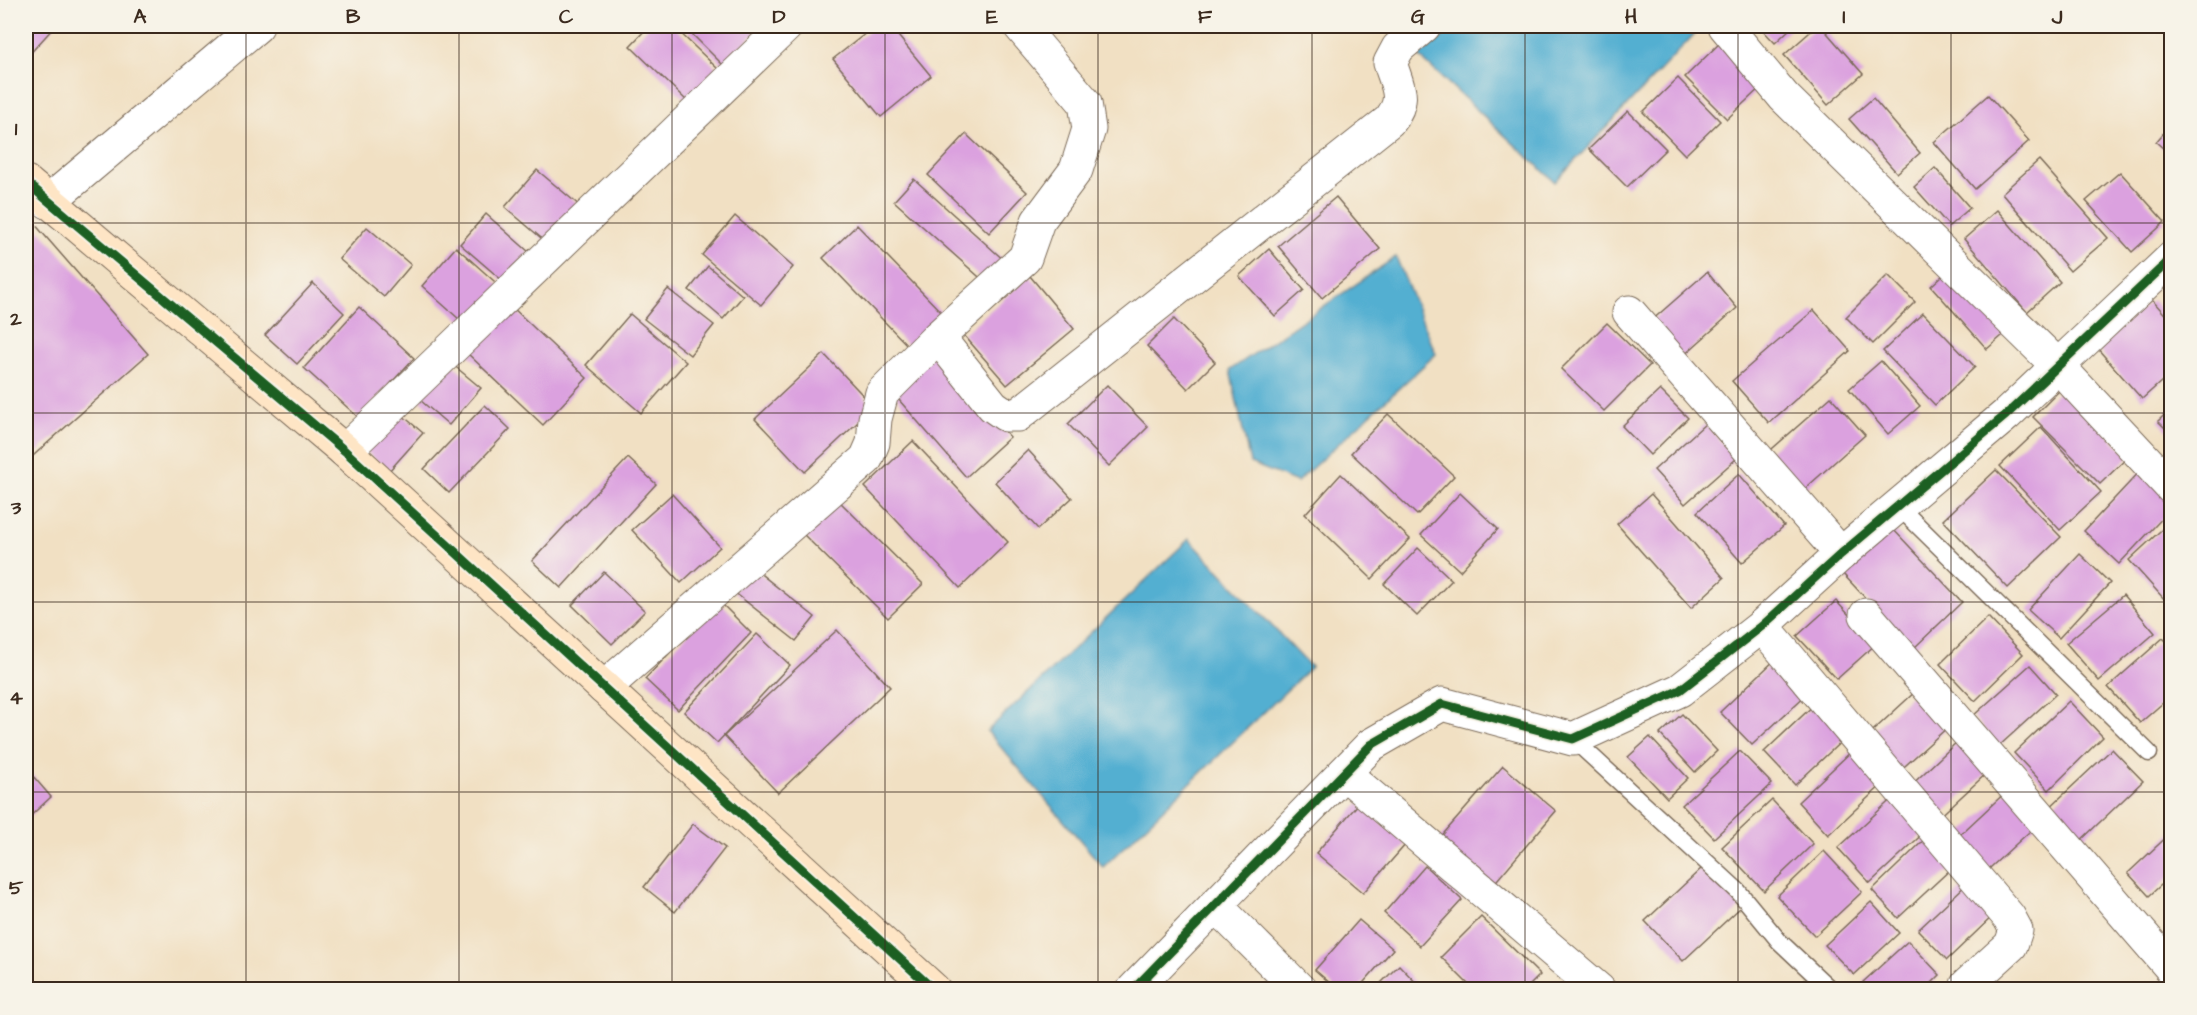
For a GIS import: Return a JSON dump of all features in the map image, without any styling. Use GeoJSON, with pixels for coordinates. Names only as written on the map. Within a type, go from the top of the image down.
{"type":"FeatureCollection","features":[{"type":"Feature","properties":{"kind":"street"},"geometry":{"type":"LineString","coordinates":[[257,26],[37,192],[345,451],[934,990]]}},
{"type":"Feature","properties":{"kind":"street"},"geometry":{"type":"LineString","coordinates":[[345,451],[786,26]]}},
{"type":"Feature","properties":{"kind":"street"},"geometry":{"type":"LineString","coordinates":[[604,688],[866,459],[873,442],[875,419],[882,393],[938,337],[1024,258],[1038,221],[1076,170],[1089,129],[1085,103],[1020,26]]}},
{"type":"Feature","properties":{"kind":"street"},"geometry":{"type":"LineString","coordinates":[[938,337],[993,406],[1006,415],[1018,415],[1389,121],[1400,108],[1400,93],[1390,63],[1398,48],[1424,26]]}},
{"type":"Feature","properties":{"kind":"street"},"geometry":{"type":"LineString","coordinates":[[1725,26],[1784,97],[2058,366],[2172,488]]}},
{"type":"Feature","properties":{"kind":"street"},"geometry":{"type":"LineString","coordinates":[[1133,990],[1371,745],[1442,704],[1573,739],[1680,690],[1762,626],[1841,554],[2006,415],[2172,258]]}},
{"type":"Feature","properties":{"kind":"street"},"geometry":{"type":"LineString","coordinates":[[1629,312],[1841,554]]}},
{"type":"Feature","properties":{"kind":"street"},"geometry":{"type":"LineString","coordinates":[[1866,615],[2172,969]]}},
{"type":"Feature","properties":{"kind":"street"},"geometry":{"type":"LineString","coordinates":[[1762,626],[2009,917],[2016,930],[2011,945],[1966,988]]}},
{"type":"Feature","properties":{"kind":"street"},"geometry":{"type":"LineString","coordinates":[[1344,773],[1599,990]]}},
{"type":"Feature","properties":{"kind":"street"},"geometry":{"type":"LineString","coordinates":[[1215,905],[1300,990]]}},
{"type":"Feature","properties":{"kind":"lane"},"geometry":{"type":"LineString","coordinates":[[1898,506],[2149,753]]}},
{"type":"Feature","properties":{"kind":"lane"},"geometry":{"type":"LineString","coordinates":[[1573,739],[1738,891],[1779,941],[1831,990]]}},
{"type":"Feature","properties":{"kind":"water"},"geometry":{"type":"Polygon","coordinates":[[[1456,26],[1702,26],[1555,182],[1419,56],[1456,26]]]}},
{"type":"Feature","properties":{"kind":"water"},"geometry":{"type":"Polygon","coordinates":[[[1396,257],[1436,354],[1297,482],[1250,463],[1230,370],[1396,257]]]}},
{"type":"Feature","properties":{"kind":"water"},"geometry":{"type":"Polygon","coordinates":[[[1189,539],[1311,667],[1103,867],[987,731],[1189,539]]]}},
{"type":"Feature","properties":{"kind":"building"},"geometry":{"type":"Polygon","coordinates":[[[26,26],[55,26],[26,58],[26,26]]]}},
{"type":"Feature","properties":{"kind":"building"},"geometry":{"type":"Polygon","coordinates":[[[649,26],[673,26],[718,69],[687,101],[630,46],[649,26]]]}},
{"type":"Feature","properties":{"kind":"building"},"geometry":{"type":"Polygon","coordinates":[[[684,26],[752,26],[757,31],[723,65],[684,26]]]}},
{"type":"Feature","properties":{"kind":"building"},"geometry":{"type":"Polygon","coordinates":[[[875,26],[890,26],[931,76],[881,117],[833,59],[875,26]]]}},
{"type":"Feature","properties":{"kind":"building"},"geometry":{"type":"Polygon","coordinates":[[[1759,26],[1793,26],[1775,43],[1759,26]]]}},
{"type":"Feature","properties":{"kind":"building"},"geometry":{"type":"Polygon","coordinates":[[[1817,26],[1821,26],[1863,74],[1828,105],[1784,55],[1817,26]]]}},
{"type":"Feature","properties":{"kind":"building"},"geometry":{"type":"Polygon","coordinates":[[[1722,41],[1764,84],[1727,119],[1685,77],[1722,41]]]}},
{"type":"Feature","properties":{"kind":"building"},"geometry":{"type":"Polygon","coordinates":[[[1678,78],[1720,121],[1685,155],[1643,112],[1678,78]]]}},
{"type":"Feature","properties":{"kind":"building"},"geometry":{"type":"Polygon","coordinates":[[[1988,95],[2029,141],[1975,189],[1934,142],[1988,95]]]}},
{"type":"Feature","properties":{"kind":"building"},"geometry":{"type":"Polygon","coordinates":[[[1873,98],[1920,153],[1897,173],[1849,119],[1873,98]]]}},
{"type":"Feature","properties":{"kind":"building"},"geometry":{"type":"Polygon","coordinates":[[[1628,111],[1666,149],[1627,187],[1589,149],[1628,111]]]}},
{"type":"Feature","properties":{"kind":"building"},"geometry":{"type":"Polygon","coordinates":[[[2172,123],[2172,156],[2156,142],[2172,123]]]}},
{"type":"Feature","properties":{"kind":"building"},"geometry":{"type":"Polygon","coordinates":[[[966,134],[1027,192],[989,233],[928,175],[966,134]]]}},
{"type":"Feature","properties":{"kind":"building"},"geometry":{"type":"Polygon","coordinates":[[[2039,160],[2108,238],[2070,271],[2002,193],[2039,160]]]}},
{"type":"Feature","properties":{"kind":"building"},"geometry":{"type":"Polygon","coordinates":[[[1935,168],[1970,208],[1949,226],[1914,187],[1935,168]]]}},
{"type":"Feature","properties":{"kind":"building"},"geometry":{"type":"Polygon","coordinates":[[[537,170],[580,206],[547,243],[505,207],[537,170]]]}},
{"type":"Feature","properties":{"kind":"building"},"geometry":{"type":"Polygon","coordinates":[[[2120,172],[2165,222],[2132,252],[2086,201],[2120,172]]]}},
{"type":"Feature","properties":{"kind":"building"},"geometry":{"type":"Polygon","coordinates":[[[914,179],[1006,262],[987,284],[894,201],[914,179]]]}},
{"type":"Feature","properties":{"kind":"building"},"geometry":{"type":"Polygon","coordinates":[[[1336,197],[1380,249],[1322,298],[1278,246],[1336,197]]]}},
{"type":"Feature","properties":{"kind":"building"},"geometry":{"type":"Polygon","coordinates":[[[1997,210],[2060,282],[2027,312],[1964,239],[1997,210]]]}},
{"type":"Feature","properties":{"kind":"building"},"geometry":{"type":"Polygon","coordinates":[[[26,214],[148,354],[26,462],[26,214]]]}},
{"type":"Feature","properties":{"kind":"building"},"geometry":{"type":"Polygon","coordinates":[[[486,214],[529,252],[504,282],[460,244],[486,214]]]}},
{"type":"Feature","properties":{"kind":"building"},"geometry":{"type":"Polygon","coordinates":[[[735,216],[793,267],[761,305],[702,255],[735,216]]]}},
{"type":"Feature","properties":{"kind":"building"},"geometry":{"type":"Polygon","coordinates":[[[857,225],[943,314],[909,347],[823,258],[857,225]]]}},
{"type":"Feature","properties":{"kind":"building"},"geometry":{"type":"Polygon","coordinates":[[[367,227],[411,265],[384,297],[339,259],[367,227]]]}},
{"type":"Feature","properties":{"kind":"building"},"geometry":{"type":"Polygon","coordinates":[[[456,247],[503,289],[469,328],[422,286],[456,247]]]}},
{"type":"Feature","properties":{"kind":"building"},"geometry":{"type":"Polygon","coordinates":[[[1269,249],[1304,290],[1275,316],[1239,276],[1269,249]]]}},
{"type":"Feature","properties":{"kind":"building"},"geometry":{"type":"Polygon","coordinates":[[[1954,265],[2010,329],[1987,349],[1931,286],[1954,265]]]}},
{"type":"Feature","properties":{"kind":"building"},"geometry":{"type":"Polygon","coordinates":[[[708,266],[743,296],[723,319],[689,290],[708,266]]]}},
{"type":"Feature","properties":{"kind":"building"},"geometry":{"type":"Polygon","coordinates":[[[1707,272],[1737,308],[1682,357],[1651,321],[1707,272]]]}},
{"type":"Feature","properties":{"kind":"building"},"geometry":{"type":"Polygon","coordinates":[[[1888,275],[1915,302],[1873,344],[1846,317],[1888,275]]]}},
{"type":"Feature","properties":{"kind":"building"},"geometry":{"type":"Polygon","coordinates":[[[1030,276],[1074,329],[1007,385],[963,334],[1030,276]]]}},
{"type":"Feature","properties":{"kind":"building"},"geometry":{"type":"Polygon","coordinates":[[[313,283],[344,313],[297,364],[265,335],[313,283]]]}},
{"type":"Feature","properties":{"kind":"building"},"geometry":{"type":"Polygon","coordinates":[[[668,289],[714,325],[690,355],[644,319],[668,289]]]}},
{"type":"Feature","properties":{"kind":"building"},"geometry":{"type":"Polygon","coordinates":[[[2152,300],[2172,322],[2172,372],[2142,399],[2097,348],[2152,300]]]}},
{"type":"Feature","properties":{"kind":"building"},"geometry":{"type":"Polygon","coordinates":[[[511,306],[587,378],[543,425],[466,352],[511,306]]]}},
{"type":"Feature","properties":{"kind":"building"},"geometry":{"type":"Polygon","coordinates":[[[359,307],[414,358],[359,418],[304,368],[359,307]]]}},
{"type":"Feature","properties":{"kind":"building"},"geometry":{"type":"Polygon","coordinates":[[[1814,310],[1850,351],[1769,423],[1732,381],[1814,310]]]}},
{"type":"Feature","properties":{"kind":"building"},"geometry":{"type":"Polygon","coordinates":[[[1923,313],[1975,367],[1935,405],[1883,351],[1923,313]]]}},
{"type":"Feature","properties":{"kind":"building"},"geometry":{"type":"Polygon","coordinates":[[[630,314],[686,362],[641,413],[586,365],[630,314]]]}},
{"type":"Feature","properties":{"kind":"building"},"geometry":{"type":"Polygon","coordinates":[[[1174,319],[1215,362],[1188,389],[1147,346],[1174,319]]]}},
{"type":"Feature","properties":{"kind":"building"},"geometry":{"type":"Polygon","coordinates":[[[1607,323],[1650,365],[1604,411],[1561,369],[1607,323]]]}},
{"type":"Feature","properties":{"kind":"building"},"geometry":{"type":"Polygon","coordinates":[[[935,353],[1010,437],[966,477],[892,392],[935,353]]]}},
{"type":"Feature","properties":{"kind":"building"},"geometry":{"type":"Polygon","coordinates":[[[824,354],[874,407],[805,472],[755,419],[824,354]]]}},
{"type":"Feature","properties":{"kind":"building"},"geometry":{"type":"Polygon","coordinates":[[[1881,361],[1920,406],[1888,434],[1849,389],[1881,361]]]}},
{"type":"Feature","properties":{"kind":"building"},"geometry":{"type":"Polygon","coordinates":[[[451,363],[481,388],[449,425],[420,400],[451,363]]]}},
{"type":"Feature","properties":{"kind":"building"},"geometry":{"type":"Polygon","coordinates":[[[1107,385],[1148,427],[1109,466],[1068,424],[1107,385]]]}},
{"type":"Feature","properties":{"kind":"building"},"geometry":{"type":"Polygon","coordinates":[[[2062,388],[2129,456],[2100,484],[2033,417],[2062,388]]]}},
{"type":"Feature","properties":{"kind":"building"},"geometry":{"type":"Polygon","coordinates":[[[1660,390],[1688,418],[1650,455],[1622,426],[1660,390]]]}},
{"type":"Feature","properties":{"kind":"building"},"geometry":{"type":"Polygon","coordinates":[[[1831,397],[1865,435],[1799,494],[1765,455],[1831,397]]]}},
{"type":"Feature","properties":{"kind":"building"},"geometry":{"type":"Polygon","coordinates":[[[485,405],[510,429],[449,493],[424,469],[485,405]]]}},
{"type":"Feature","properties":{"kind":"building"},"geometry":{"type":"Polygon","coordinates":[[[2172,408],[2172,435],[2158,421],[2172,408]]]}},
{"type":"Feature","properties":{"kind":"building"},"geometry":{"type":"Polygon","coordinates":[[[395,409],[423,433],[389,471],[361,447],[395,409]]]}},
{"type":"Feature","properties":{"kind":"building"},"geometry":{"type":"Polygon","coordinates":[[[1388,414],[1454,476],[1417,515],[1351,453],[1388,414]]]}},
{"type":"Feature","properties":{"kind":"building"},"geometry":{"type":"Polygon","coordinates":[[[1705,424],[1736,459],[1685,504],[1654,470],[1705,424]]]}},
{"type":"Feature","properties":{"kind":"building"},"geometry":{"type":"Polygon","coordinates":[[[2041,427],[2101,492],[2060,530],[2000,466],[2041,427]]]}},
{"type":"Feature","properties":{"kind":"building"},"geometry":{"type":"Polygon","coordinates":[[[913,441],[1008,542],[960,588],[865,487],[913,441]]]}},
{"type":"Feature","properties":{"kind":"building"},"geometry":{"type":"Polygon","coordinates":[[[1028,450],[1072,498],[1038,529],[995,482],[1028,450]]]}},
{"type":"Feature","properties":{"kind":"building"},"geometry":{"type":"Polygon","coordinates":[[[628,458],[656,484],[561,588],[532,561],[628,458]]]}},
{"type":"Feature","properties":{"kind":"building"},"geometry":{"type":"Polygon","coordinates":[[[2144,467],[2172,493],[2172,508],[2119,564],[2084,531],[2144,467]]]}},
{"type":"Feature","properties":{"kind":"building"},"geometry":{"type":"Polygon","coordinates":[[[1996,470],[2061,537],[2008,588],[1943,520],[1996,470]]]}},
{"type":"Feature","properties":{"kind":"building"},"geometry":{"type":"Polygon","coordinates":[[[1341,474],[1410,539],[1372,579],[1305,514],[1341,474]]]}},
{"type":"Feature","properties":{"kind":"building"},"geometry":{"type":"Polygon","coordinates":[[[1739,474],[1784,526],[1742,563],[1697,512],[1739,474]]]}},
{"type":"Feature","properties":{"kind":"building"},"geometry":{"type":"Polygon","coordinates":[[[1460,493],[1498,529],[1460,571],[1421,535],[1460,493]]]}},
{"type":"Feature","properties":{"kind":"building"},"geometry":{"type":"Polygon","coordinates":[[[672,494],[720,547],[681,583],[632,530],[672,494]]]}},
{"type":"Feature","properties":{"kind":"building"},"geometry":{"type":"Polygon","coordinates":[[[1651,494],[1724,578],[1691,608],[1617,524],[1651,494]]]}},
{"type":"Feature","properties":{"kind":"building"},"geometry":{"type":"Polygon","coordinates":[[[834,496],[923,584],[888,618],[800,531],[834,496]]]}},
{"type":"Feature","properties":{"kind":"building"},"geometry":{"type":"Polygon","coordinates":[[[2172,520],[2172,594],[2165,600],[2129,560],[2172,520]]]}},
{"type":"Feature","properties":{"kind":"building"},"geometry":{"type":"Polygon","coordinates":[[[1892,528],[1962,602],[1913,649],[1843,574],[1892,528]]]}},
{"type":"Feature","properties":{"kind":"building"},"geometry":{"type":"Polygon","coordinates":[[[1418,548],[1452,580],[1417,616],[1384,584],[1418,548]]]}},
{"type":"Feature","properties":{"kind":"building"},"geometry":{"type":"Polygon","coordinates":[[[2080,554],[2110,583],[2059,638],[2028,610],[2080,554]]]}},
{"type":"Feature","properties":{"kind":"building"},"geometry":{"type":"Polygon","coordinates":[[[753,568],[815,617],[796,641],[734,592],[753,568]]]}},
{"type":"Feature","properties":{"kind":"building"},"geometry":{"type":"Polygon","coordinates":[[[604,572],[645,611],[612,644],[572,605],[604,572]]]}},
{"type":"Feature","properties":{"kind":"building"},"geometry":{"type":"Polygon","coordinates":[[[2123,595],[2155,633],[2099,681],[2066,643],[2123,595]]]}},
{"type":"Feature","properties":{"kind":"building"},"geometry":{"type":"Polygon","coordinates":[[[719,601],[751,633],[678,710],[645,679],[719,601]]]}},
{"type":"Feature","properties":{"kind":"building"},"geometry":{"type":"Polygon","coordinates":[[[1836,601],[1876,644],[1837,679],[1797,636],[1836,601]]]}},
{"type":"Feature","properties":{"kind":"building"},"geometry":{"type":"Polygon","coordinates":[[[1988,617],[2023,654],[1975,701],[1940,664],[1988,617]]]}},
{"type":"Feature","properties":{"kind":"building"},"geometry":{"type":"Polygon","coordinates":[[[837,630],[890,687],[778,793],[724,736],[837,630]]]}},
{"type":"Feature","properties":{"kind":"building"},"geometry":{"type":"Polygon","coordinates":[[[757,634],[790,665],[717,743],[684,712],[757,634]]]}},
{"type":"Feature","properties":{"kind":"building"},"geometry":{"type":"Polygon","coordinates":[[[2163,638],[2172,647],[2172,695],[2140,723],[2108,687],[2163,638]]]}},
{"type":"Feature","properties":{"kind":"building"},"geometry":{"type":"Polygon","coordinates":[[[1778,657],[1810,691],[1752,745],[1720,712],[1778,657]]]}},
{"type":"Feature","properties":{"kind":"building"},"geometry":{"type":"Polygon","coordinates":[[[2030,665],[2056,694],[1999,746],[1973,716],[2030,665]]]}},
{"type":"Feature","properties":{"kind":"building"},"geometry":{"type":"Polygon","coordinates":[[[1916,691],[1949,726],[1895,775],[1863,740],[1916,691]]]}},
{"type":"Feature","properties":{"kind":"building"},"geometry":{"type":"Polygon","coordinates":[[[1818,701],[1849,734],[1795,785],[1764,752],[1818,701]]]}},
{"type":"Feature","properties":{"kind":"building"},"geometry":{"type":"Polygon","coordinates":[[[2069,701],[2103,737],[2049,790],[2014,753],[2069,701]]]}},
{"type":"Feature","properties":{"kind":"building"},"geometry":{"type":"Polygon","coordinates":[[[1682,714],[1717,751],[1695,772],[1660,734],[1682,714]]]}},
{"type":"Feature","properties":{"kind":"building"},"geometry":{"type":"Polygon","coordinates":[[[1650,737],[1688,778],[1667,798],[1628,757],[1650,737]]]}},
{"type":"Feature","properties":{"kind":"building"},"geometry":{"type":"Polygon","coordinates":[[[1960,739],[1989,771],[1934,822],[1905,791],[1960,739]]]}},
{"type":"Feature","properties":{"kind":"building"},"geometry":{"type":"Polygon","coordinates":[[[1854,749],[1885,782],[1828,835],[1798,802],[1854,749]]]}},
{"type":"Feature","properties":{"kind":"building"},"geometry":{"type":"Polygon","coordinates":[[[2112,749],[2143,781],[2078,843],[2047,810],[2112,749]]]}},
{"type":"Feature","properties":{"kind":"building"},"geometry":{"type":"Polygon","coordinates":[[[1740,751],[1772,784],[1714,838],[1682,805],[1740,751]]]}},
{"type":"Feature","properties":{"kind":"building"},"geometry":{"type":"Polygon","coordinates":[[[1503,766],[1556,811],[1492,886],[1438,840],[1503,766]]]}},
{"type":"Feature","properties":{"kind":"building"},"geometry":{"type":"Polygon","coordinates":[[[26,768],[51,797],[26,820],[26,768]]]}},
{"type":"Feature","properties":{"kind":"building"},"geometry":{"type":"Polygon","coordinates":[[[2010,788],[2040,822],[1979,878],[1949,845],[2010,788]]]}},
{"type":"Feature","properties":{"kind":"building"},"geometry":{"type":"Polygon","coordinates":[[[1897,794],[1929,828],[1870,883],[1838,848],[1897,794]]]}},
{"type":"Feature","properties":{"kind":"building"},"geometry":{"type":"Polygon","coordinates":[[[1772,800],[1813,844],[1764,891],[1722,847],[1772,800]]]}},
{"type":"Feature","properties":{"kind":"building"},"geometry":{"type":"Polygon","coordinates":[[[1359,803],[1406,844],[1363,893],[1316,853],[1359,803]]]}},
{"type":"Feature","properties":{"kind":"building"},"geometry":{"type":"Polygon","coordinates":[[[693,824],[725,848],[675,912],[644,887],[693,824]]]}},
{"type":"Feature","properties":{"kind":"building"},"geometry":{"type":"Polygon","coordinates":[[[2172,832],[2172,875],[2149,896],[2128,873],[2172,832]]]}},
{"type":"Feature","properties":{"kind":"building"},"geometry":{"type":"Polygon","coordinates":[[[1925,839],[1952,868],[1898,918],[1872,890],[1925,839]]]}},
{"type":"Feature","properties":{"kind":"building"},"geometry":{"type":"Polygon","coordinates":[[[1824,851],[1862,892],[1815,936],[1777,896],[1824,851]]]}},
{"type":"Feature","properties":{"kind":"building"},"geometry":{"type":"Polygon","coordinates":[[[1425,866],[1462,900],[1420,946],[1384,913],[1425,866]]]}},
{"type":"Feature","properties":{"kind":"building"},"geometry":{"type":"Polygon","coordinates":[[[1703,867],[1741,907],[1683,961],[1645,921],[1703,867]]]}},
{"type":"Feature","properties":{"kind":"building"},"geometry":{"type":"Polygon","coordinates":[[[1969,882],[1997,912],[1947,960],[1918,930],[1969,882]]]}},
{"type":"Feature","properties":{"kind":"building"},"geometry":{"type":"Polygon","coordinates":[[[1871,902],[1899,933],[1854,975],[1825,945],[1871,902]]]}},
{"type":"Feature","properties":{"kind":"building"},"geometry":{"type":"Polygon","coordinates":[[[1481,917],[1540,975],[1525,990],[1474,990],[1441,957],[1481,917]]]}},
{"type":"Feature","properties":{"kind":"building"},"geometry":{"type":"Polygon","coordinates":[[[1359,920],[1393,949],[1357,990],[1338,990],[1315,970],[1359,920]]]}},
{"type":"Feature","properties":{"kind":"building"},"geometry":{"type":"Polygon","coordinates":[[[1908,941],[1940,975],[1925,990],[1870,990],[1863,982],[1908,941]]]}},
{"type":"Feature","properties":{"kind":"building"},"geometry":{"type":"Polygon","coordinates":[[[1399,965],[1423,990],[1374,990],[1399,965]]]}},
{"type":"Feature","properties":{"kind":"cycle path"},"geometry":{"type":"LineString","coordinates":[[26,182],[345,451],[934,990]]}},
{"type":"Feature","properties":{"kind":"cycle path"},"geometry":{"type":"LineString","coordinates":[[1133,990],[1371,745],[1442,704],[1573,739],[1680,690],[1762,626],[1841,554],[2006,415],[2172,258]]}}]}
